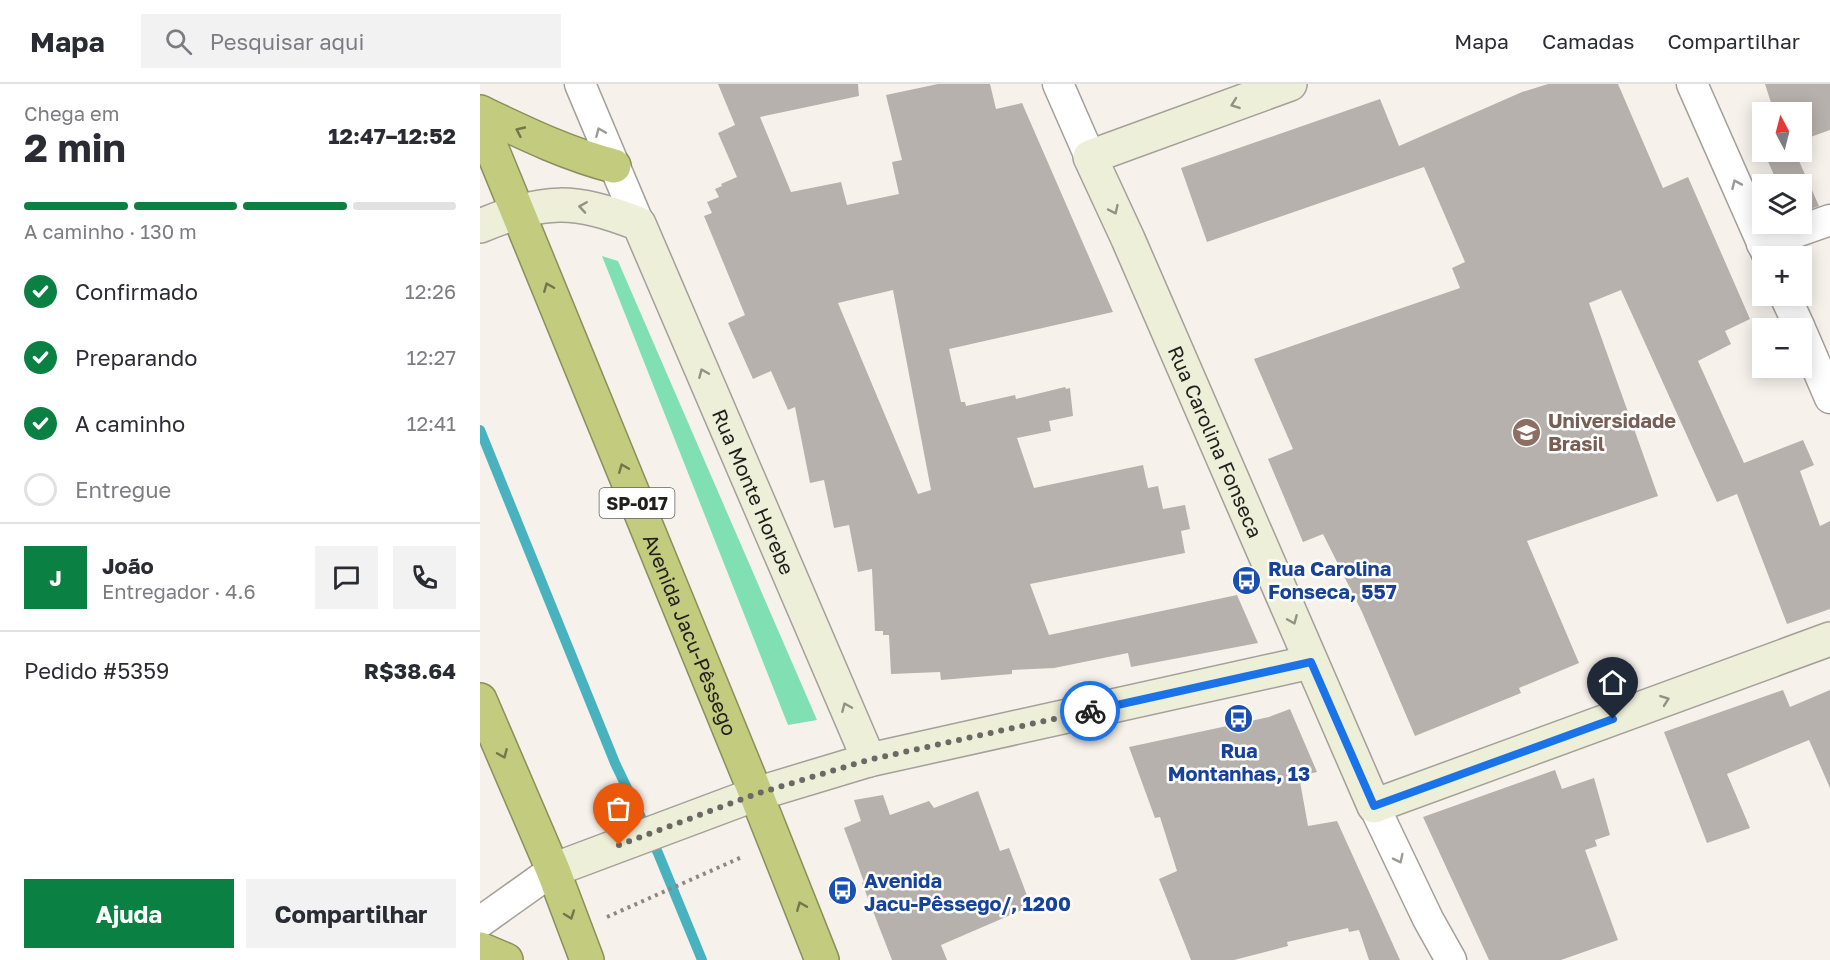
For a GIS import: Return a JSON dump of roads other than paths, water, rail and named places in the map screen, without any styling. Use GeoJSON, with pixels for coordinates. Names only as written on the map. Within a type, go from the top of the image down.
{"type":"FeatureCollection","features":[{"type":"Feature","properties":{"kind":"highway"},"geometry":{"type":"LineString","coordinates":[[480,112],[550,145],[614,166]]}},
{"type":"Feature","properties":{"kind":"highway","name":"Avenida Jacu-Pêssego"},"geometry":{"type":"LineString","coordinates":[[480,120],[822,960]]}},
{"type":"Feature","properties":{"kind":"highway"},"geometry":{"type":"LineString","coordinates":[[480,700],[565,865],[587,960]]}},
{"type":"Feature","properties":{"kind":"highway"},"geometry":{"type":"LineString","coordinates":[[480,949],[506,960]]}},
{"type":"Feature","properties":{"kind":"street","name":"Rua Monte Horebe"},"geometry":{"type":"LineString","coordinates":[[580,84],[868,760]]}},
{"type":"Feature","properties":{"kind":"street","name":"Rua Carolina Fonseca"},"geometry":{"type":"LineString","coordinates":[[1058,84],[1128,239],[1374,806],[1428,920],[1451,960]]}},
{"type":"Feature","properties":{"kind":"street"},"geometry":{"type":"LineString","coordinates":[[1090,157],[1290,84]]}},
{"type":"Feature","properties":{"kind":"street"},"geometry":{"type":"LineString","coordinates":[[1692,84],[1763,246]]}},
{"type":"Feature","properties":{"kind":"street"},"geometry":{"type":"LineString","coordinates":[[483,225],[517,211],[540,206],[583,206],[609,212],[639,224]]}},
{"type":"Feature","properties":{"kind":"street"},"geometry":{"type":"LineString","coordinates":[[1774,246],[1830,220]]}},
{"type":"Feature","properties":{"kind":"street"},"geometry":{"type":"LineString","coordinates":[[1812,356],[1830,398]]}},
{"type":"Feature","properties":{"kind":"street"},"geometry":{"type":"LineString","coordinates":[[1374,806],[1830,639]]}},
{"type":"Feature","properties":{"kind":"street"},"geometry":{"type":"LineString","coordinates":[[480,922],[565,865],[756,794],[868,760],[1311,662]]}},
{"type":"Feature","properties":{"kind":"waterway"},"geometry":{"type":"LineString","coordinates":[[480,430],[615,763],[658,853],[702,960]]}},
{"type":"Feature","properties":{"kind":"place","name":"Universidade Brasil"},"geometry":{"type":"Point","coordinates":[1527,432]}},
{"type":"Feature","properties":{"kind":"place","name":"Rua Carolina Fonseca, 557"},"geometry":{"type":"Point","coordinates":[1247,580]}},
{"type":"Feature","properties":{"kind":"place","name":"Rua Montanhas, 13"},"geometry":{"type":"Point","coordinates":[1239,719]}},
{"type":"Feature","properties":{"kind":"place","name":"Avenida Jacu-Pêssego/, 1200"},"geometry":{"type":"Point","coordinates":[843,891]}}]}
